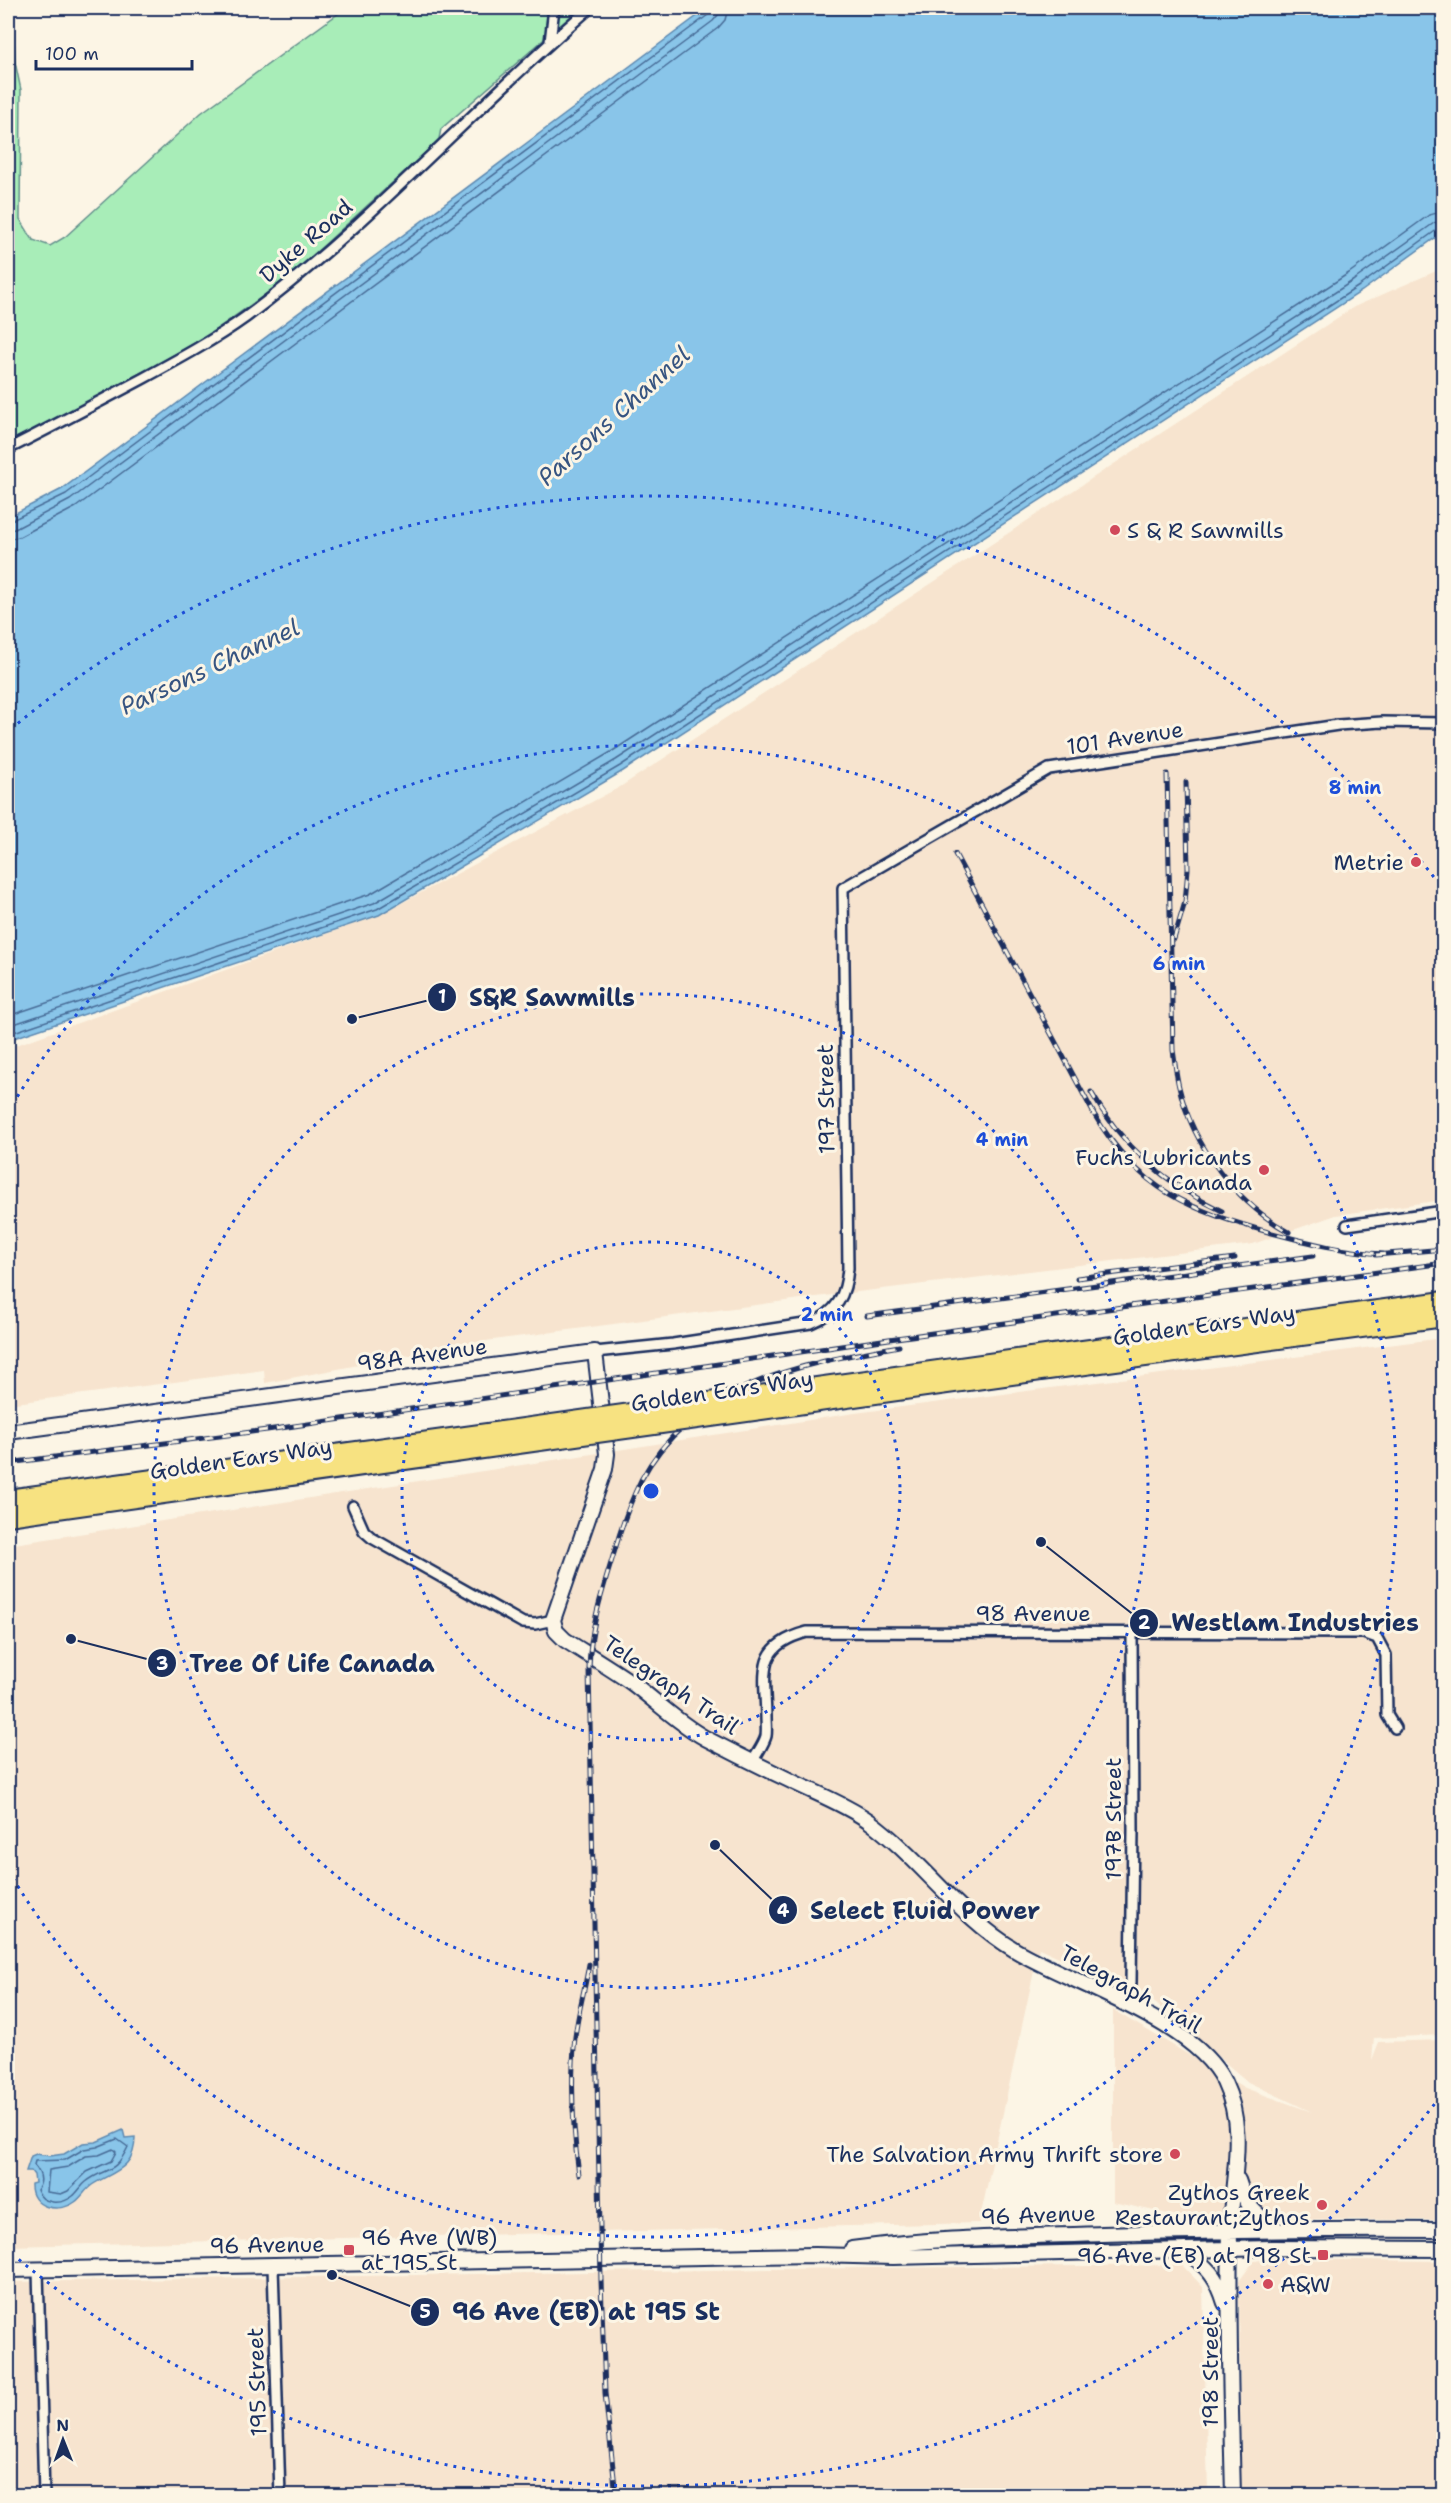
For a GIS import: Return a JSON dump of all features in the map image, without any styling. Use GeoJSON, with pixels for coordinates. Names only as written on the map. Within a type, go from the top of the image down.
{"type":"FeatureCollection","features":[{"type":"Feature","properties":{"kind":"highway","name":"Golden Ears Way"},"geometry":{"type":"LineString","coordinates":[[8,1499],[503,1438],[1032,1365],[1443,1301]]}},
{"type":"Feature","properties":{"kind":"highway","name":"Golden Ears Way"},"geometry":{"type":"LineString","coordinates":[[1032,1365],[1443,1317]]}},
{"type":"Feature","properties":{"kind":"highway","name":"Golden Ears Way"},"geometry":{"type":"LineString","coordinates":[[8,1516],[503,1438]]}},
{"type":"Feature","properties":{"kind":"main road","name":"98A Avenue"},"geometry":{"type":"LineString","coordinates":[[8,1432],[595,1352]]}},
{"type":"Feature","properties":{"kind":"main road"},"geometry":{"type":"LineString","coordinates":[[553,1620],[605,1469],[607,1454],[595,1352]]}},
{"type":"Feature","properties":{"kind":"main road","name":"Telegraph Trail"},"geometry":{"type":"LineString","coordinates":[[553,1620],[556,1631],[565,1640],[631,1683],[702,1736],[842,1804],[870,1822],[970,1917],[1017,1951],[1125,2004],[1191,2043],[1205,2055],[1218,2071],[1234,2108],[1238,2146],[1230,2249]]}},
{"type":"Feature","properties":{"kind":"main road"},"geometry":{"type":"LineString","coordinates":[[1236,2174],[1244,2201],[1255,2213],[1278,2230]]}},
{"type":"Feature","properties":{"kind":"main road","name":"96 Avenue"},"geometry":{"type":"LineString","coordinates":[[815,2254],[944,2240],[1278,2230],[1443,2230]]}},
{"type":"Feature","properties":{"kind":"main road","name":"96 Avenue"},"geometry":{"type":"LineString","coordinates":[[8,2270],[815,2254],[936,2257],[1230,2249],[1443,2249]]}},
{"type":"Feature","properties":{"kind":"main road","name":"198 Street"},"geometry":{"type":"LineString","coordinates":[[1230,2249],[1233,2496]]}},
{"type":"Feature","properties":{"kind":"main road"},"geometry":{"type":"LineString","coordinates":[[1185,2250],[1205,2266],[1219,2283],[1230,2320]]}},
{"type":"Feature","properties":{"kind":"street"},"geometry":{"type":"LineString","coordinates":[[550,42],[554,8]]}},
{"type":"Feature","properties":{"kind":"street","name":"Dyke Road"},"geometry":{"type":"LineString","coordinates":[[8,449],[180,359],[244,318],[356,226],[550,42],[590,8]]}},
{"type":"Feature","properties":{"kind":"street","name":"101 Avenue"},"geometry":{"type":"LineString","coordinates":[[843,888],[1049,769],[1338,725],[1382,722],[1443,723]]}},
{"type":"Feature","properties":{"kind":"street","name":"197 Street"},"geometry":{"type":"LineString","coordinates":[[837,1307],[844,1294],[848,1268],[843,888]]}},
{"type":"Feature","properties":{"kind":"street"},"geometry":{"type":"LineString","coordinates":[[1347,1225],[1443,1211]]}},
{"type":"Feature","properties":{"kind":"street","name":"98A Avenue"},"geometry":{"type":"LineString","coordinates":[[595,1352],[673,1344],[811,1323],[830,1314],[837,1307]]}},
{"type":"Feature","properties":{"kind":"street"},"geometry":{"type":"LineString","coordinates":[[353,1506],[364,1532],[372,1538],[523,1623],[535,1624],[553,1620]]}},
{"type":"Feature","properties":{"kind":"street","name":"98 Avenue"},"geometry":{"type":"LineString","coordinates":[[753,1761],[766,1736],[765,1669],[768,1656],[775,1646],[792,1636],[807,1632],[1363,1633],[1377,1638],[1386,1655],[1387,1715],[1395,1728]]}},
{"type":"Feature","properties":{"kind":"street","name":"197B Street"},"geometry":{"type":"LineString","coordinates":[[1125,2004],[1131,1983],[1132,1632]]}},
{"type":"Feature","properties":{"kind":"street","name":"195 Street"},"geometry":{"type":"LineString","coordinates":[[273,2266],[280,2496]]}},
{"type":"Feature","properties":{"kind":"street"},"geometry":{"type":"LineString","coordinates":[[38,2270],[44,2496]]}},
{"type":"Feature","properties":{"kind":"shaded area"},"geometry":{"type":"Polygon","coordinates":[[[1443,268],[1443,1200],[1336,1215],[1253,1244],[816,1297],[478,1342],[265,1383],[264,1370],[8,1404],[8,1048],[379,915],[620,787],[1354,307],[1443,268]]]}},
{"type":"Feature","properties":{"kind":"shaded area"},"geometry":{"type":"Polygon","coordinates":[[[1443,1338],[1443,2035],[1374,2038],[1372,2060],[1379,2042],[1443,2040],[1443,2220],[1191,2219],[1113,2202],[1113,2010],[1245,2088],[1312,2112],[1248,2082],[1149,1998],[1039,1948],[979,2223],[8,2246],[8,1545],[855,1413],[1443,1338]]]}},
{"type":"Feature","properties":{"kind":"shaded area"},"geometry":{"type":"Polygon","coordinates":[[[1270,2259],[1443,2261],[1443,2495],[1241,2495],[1239,2281],[1254,2261],[1270,2259]]]}},
{"type":"Feature","properties":{"kind":"shaded area"},"geometry":{"type":"Polygon","coordinates":[[[1182,2265],[1203,2287],[1208,2495],[8,2495],[8,2282],[773,2269],[1182,2265]]]}},
{"type":"Feature","properties":{"kind":"green space"},"geometry":{"type":"Polygon","coordinates":[[[8,8],[13,8],[15,62],[21,90],[20,219],[33,240],[50,246],[65,237],[201,113],[346,8],[580,8],[441,129],[439,139],[427,151],[287,279],[204,338],[78,408],[8,442],[8,8]]]}},
{"type":"Feature","properties":{"kind":"water","name":"Parsons Channel"},"geometry":{"type":"Polygon","coordinates":[[[708,8],[1443,8],[1443,232],[1362,291],[623,771],[379,915],[8,1040],[8,517],[62,489],[708,8]]]}},
{"type":"Feature","properties":{"kind":"water"},"geometry":{"type":"Polygon","coordinates":[[[123,2130],[125,2138],[135,2137],[131,2156],[121,2168],[92,2185],[68,2206],[53,2208],[35,2199],[31,2184],[35,2183],[34,2175],[31,2171],[26,2171],[31,2156],[64,2154],[83,2143],[96,2142],[123,2130]]]}},
{"type":"Feature","properties":{"kind":"railway"},"geometry":{"type":"LineString","coordinates":[[1167,774],[1173,1050],[1179,1087],[1195,1130],[1219,1171],[1251,1205],[1289,1232]]}},
{"type":"Feature","properties":{"kind":"railway"},"geometry":{"type":"LineString","coordinates":[[1174,939],[1185,902],[1188,869],[1186,782]]}},
{"type":"Feature","properties":{"kind":"railway"},"geometry":{"type":"LineString","coordinates":[[955,854],[1094,1114],[1129,1162],[1169,1194],[1216,1216],[1314,1244],[1384,1254]]}},
{"type":"Feature","properties":{"kind":"railway"},"geometry":{"type":"LineString","coordinates":[[1091,1092],[1116,1129],[1147,1162],[1183,1189],[1222,1211]]}},
{"type":"Feature","properties":{"kind":"railway"},"geometry":{"type":"LineString","coordinates":[[1376,1255],[1444,1249]]}},
{"type":"Feature","properties":{"kind":"railway"},"geometry":{"type":"LineString","coordinates":[[867,1316],[1313,1256]]}},
{"type":"Feature","properties":{"kind":"railway"},"geometry":{"type":"LineString","coordinates":[[1077,1278],[1235,1258]]}},
{"type":"Feature","properties":{"kind":"railway"},"geometry":{"type":"LineString","coordinates":[[8,1463],[267,1430],[889,1339],[1444,1263]]}},
{"type":"Feature","properties":{"kind":"railway"},"geometry":{"type":"LineString","coordinates":[[616,2496],[605,2393],[601,2280],[589,1669],[597,1610],[622,1525],[641,1480],[663,1447],[689,1421],[719,1400],[788,1371],[899,1346]]}},
{"type":"Feature","properties":{"kind":"railway"},"geometry":{"type":"LineString","coordinates":[[579,2175],[573,2106],[573,2054],[589,1964]]}},
{"type":"Feature","properties":{"kind":"place","name":"S & R Sawmills"},"geometry":{"type":"Point","coordinates":[1115,530]}},
{"type":"Feature","properties":{"kind":"place","name":"Metrie"},"geometry":{"type":"Point","coordinates":[1416,862]}},
{"type":"Feature","properties":{"kind":"place","name":"S&R Sawmills"},"geometry":{"type":"Point","coordinates":[352,1019]}},
{"type":"Feature","properties":{"kind":"place","name":"Fuchs Lubricants Canada"},"geometry":{"type":"Point","coordinates":[1264,1170]}},
{"type":"Feature","properties":{"kind":"place","name":"Westlam Industries"},"geometry":{"type":"Point","coordinates":[1041,1542]}},
{"type":"Feature","properties":{"kind":"place","name":"Tree Of Life Canada"},"geometry":{"type":"Point","coordinates":[71,1639]}},
{"type":"Feature","properties":{"kind":"place","name":"Select Fluid Power"},"geometry":{"type":"Point","coordinates":[715,1845]}},
{"type":"Feature","properties":{"kind":"place","name":"The Salvation Army Thrift store"},"geometry":{"type":"Point","coordinates":[1175,2154]}},
{"type":"Feature","properties":{"kind":"place","name":"Zythos Greek Restaurant;Zythos"},"geometry":{"type":"Point","coordinates":[1322,2205]}},
{"type":"Feature","properties":{"kind":"place","name":"96 Ave (WB) at 195 St"},"geometry":{"type":"Point","coordinates":[349,2250]}},
{"type":"Feature","properties":{"kind":"place","name":"96 Ave (EB) at 198 St"},"geometry":{"type":"Point","coordinates":[1323,2255]}},
{"type":"Feature","properties":{"kind":"place","name":"96 Ave (EB) at 195 St"},"geometry":{"type":"Point","coordinates":[332,2275]}},
{"type":"Feature","properties":{"kind":"place","name":"A&W"},"geometry":{"type":"Point","coordinates":[1268,2284]}}]}
